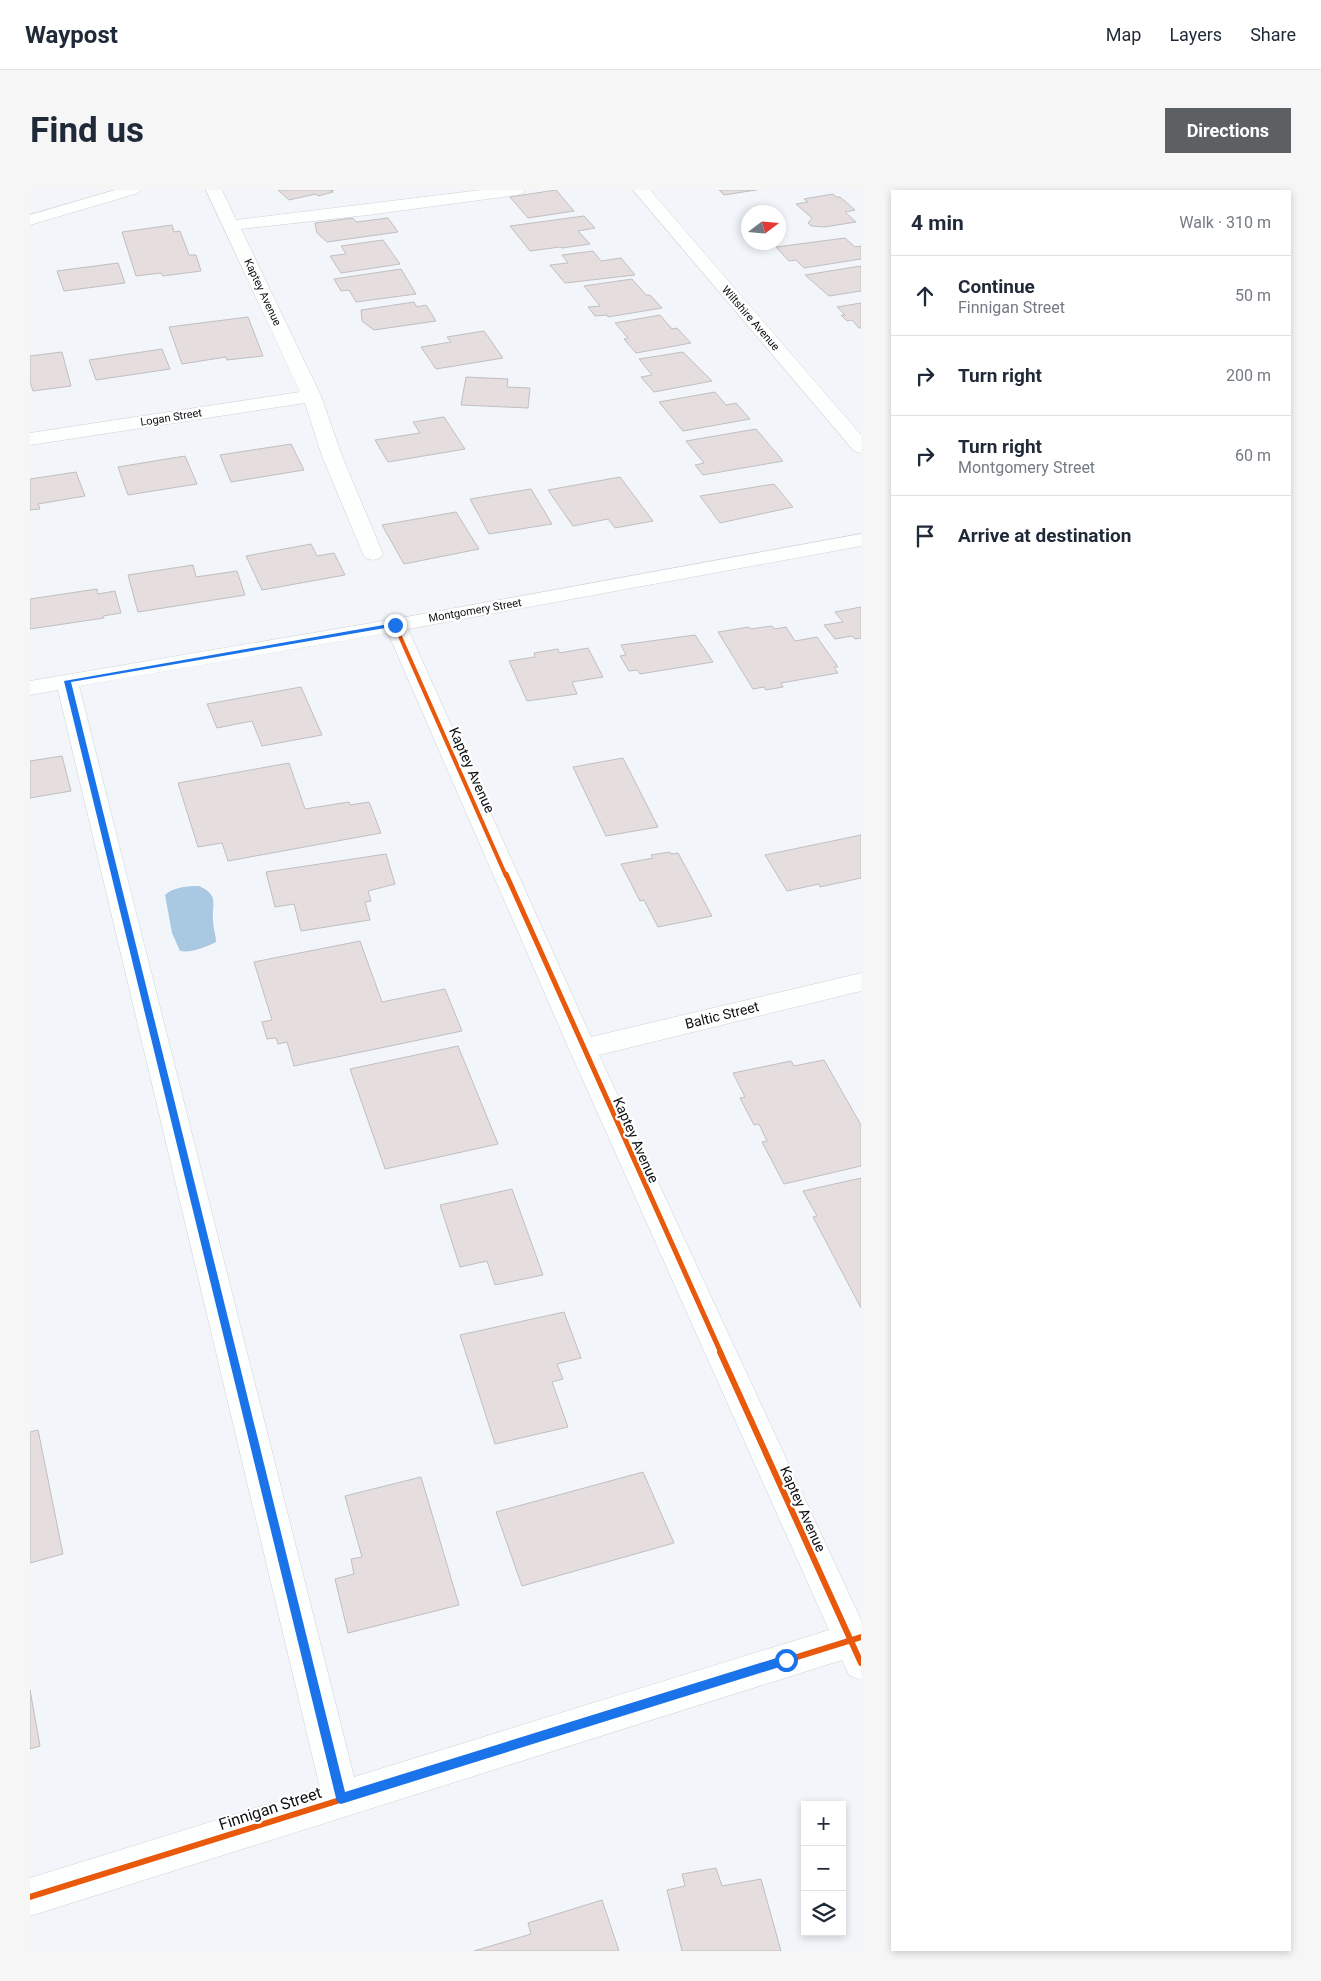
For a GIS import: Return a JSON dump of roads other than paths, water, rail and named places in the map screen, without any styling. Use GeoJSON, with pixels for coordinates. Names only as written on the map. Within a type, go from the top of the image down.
{"type":"FeatureCollection","features":[{"type":"Feature","properties":{"kind":"street"},"geometry":{"type":"LineString","coordinates":[[30,220],[132,190]]}},
{"type":"Feature","properties":{"kind":"street","name":"Kaptey Avenue"},"geometry":{"type":"LineString","coordinates":[[214,190],[312,396],[332,456],[373,554]]}},
{"type":"Feature","properties":{"kind":"street"},"geometry":{"type":"LineString","coordinates":[[232,225],[368,210],[517,190]]}},
{"type":"Feature","properties":{"kind":"street","name":"Wiltshire Avenue"},"geometry":{"type":"LineString","coordinates":[[641,190],[861,447]]}},
{"type":"Feature","properties":{"kind":"street","name":"Logan Street"},"geometry":{"type":"LineString","coordinates":[[30,439],[312,396]]}},
{"type":"Feature","properties":{"kind":"street","name":"Montgomery Street"},"geometry":{"type":"LineString","coordinates":[[30,688],[395,625],[861,540]]}},
{"type":"Feature","properties":{"kind":"street","name":"Kaptey Avenue"},"geometry":{"type":"LineString","coordinates":[[395,625],[583,1049],[858,1647]]}},
{"type":"Feature","properties":{"kind":"street"},"geometry":{"type":"LineString","coordinates":[[67,681],[341,1798]]}},
{"type":"Feature","properties":{"kind":"street","name":"Baltic Street"},"geometry":{"type":"LineString","coordinates":[[583,1049],[861,982]]}},
{"type":"Feature","properties":{"kind":"street","name":"Finnigan Street"},"geometry":{"type":"LineString","coordinates":[[30,1897],[341,1798],[858,1647]]}},
{"type":"Feature","properties":{"kind":"water"},"geometry":{"type":"Polygon","coordinates":[[[199,886],[212,896],[216,942],[203,948],[180,951],[172,933],[165,895],[176,889],[199,886]]]}}]}
